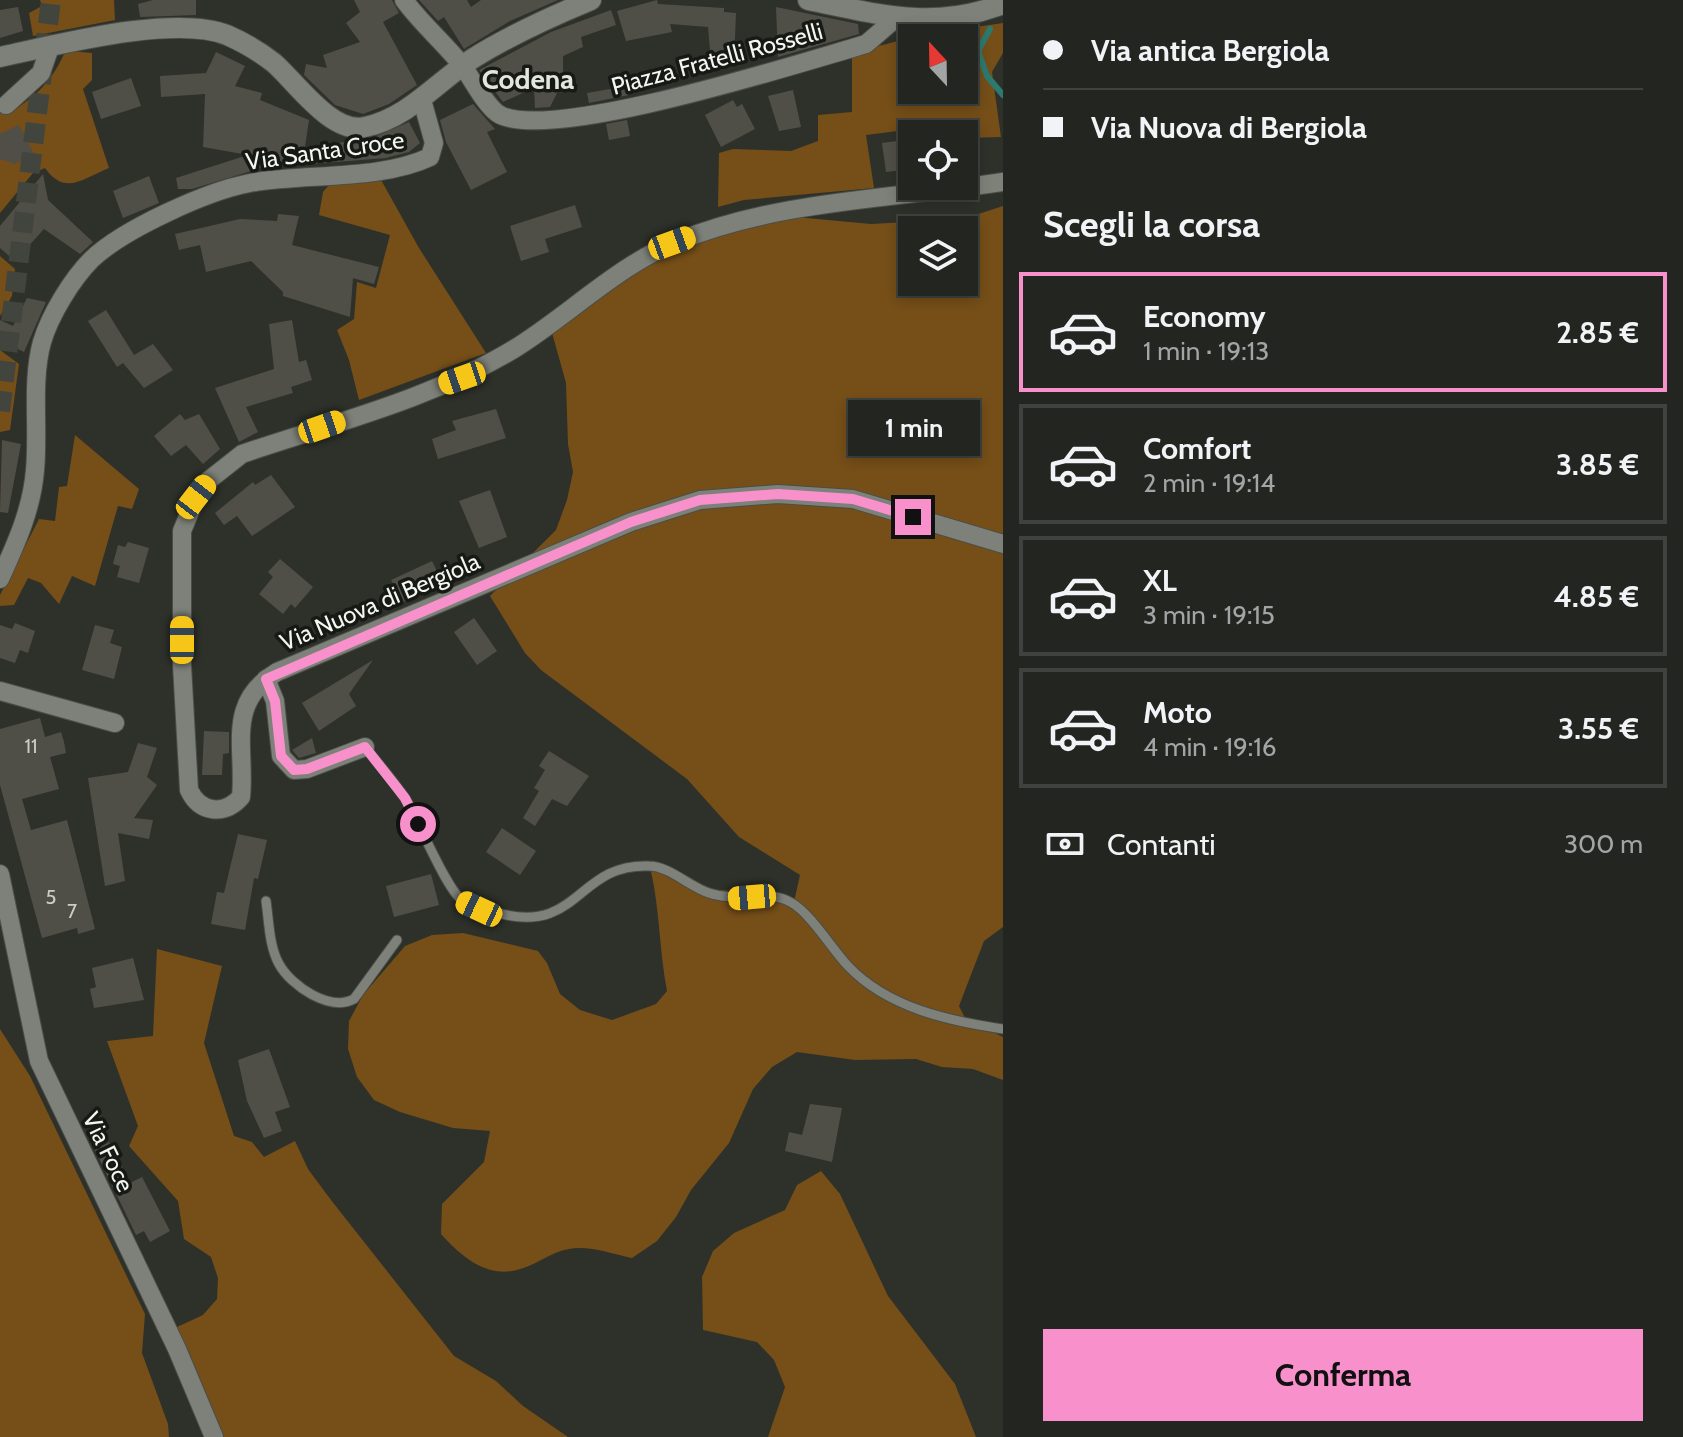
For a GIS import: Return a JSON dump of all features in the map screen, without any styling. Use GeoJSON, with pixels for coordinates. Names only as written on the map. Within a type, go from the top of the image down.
{"type":"FeatureCollection","features":[{"type":"Feature","properties":{"kind":"street","name":"Piazza Fratelli Rosselli"},"geometry":{"type":"LineString","coordinates":[[404,0],[466,64],[497,113],[512,119],[591,116],[646,106],[866,44],[895,19]]}},
{"type":"Feature","properties":{"kind":"street"},"geometry":{"type":"LineString","coordinates":[[0,57],[168,28],[214,31],[249,47],[275,64],[313,103],[352,128],[365,128],[422,100],[466,64],[529,27],[591,0]]}},
{"type":"Feature","properties":{"kind":"street"},"geometry":{"type":"LineString","coordinates":[[808,0],[895,19],[950,20],[1003,4]]}},
{"type":"Feature","properties":{"kind":"street"},"geometry":{"type":"LineString","coordinates":[[6,105],[41,73],[50,47]]}},
{"type":"Feature","properties":{"kind":"street","name":"Via Santa Croce"},"geometry":{"type":"LineString","coordinates":[[0,579],[23,530],[35,472],[39,359],[43,340],[92,259],[112,243],[191,201],[250,183],[320,179],[430,157],[434,143],[422,100]]}},
{"type":"Feature","properties":{"kind":"street","name":"Via Nuova di Bergiola"},"geometry":{"type":"LineString","coordinates":[[1003,182],[741,218],[672,243],[579,302],[516,348],[462,378],[242,454],[222,468],[196,497],[182,531],[182,665],[188,780],[193,798],[208,809],[226,809],[241,797],[243,711],[254,688],[266,679],[631,522],[700,500],[778,494],[853,499],[1003,544]]}},
{"type":"Feature","properties":{"kind":"street"},"geometry":{"type":"LineString","coordinates":[[266,679],[275,701],[281,756],[294,770],[307,769],[365,747]]}},
{"type":"Feature","properties":{"kind":"street"},"geometry":{"type":"LineString","coordinates":[[0,691],[115,723]]}},
{"type":"Feature","properties":{"kind":"street","name":"Via Foce"},"geometry":{"type":"LineString","coordinates":[[0,874],[39,1061],[177,1349],[214,1437]]}},
{"type":"Feature","properties":{"kind":"lane"},"geometry":{"type":"LineString","coordinates":[[365,747],[405,798],[460,899],[479,909],[527,920],[553,915],[596,880],[618,869],[652,865],[707,893],[730,899],[774,895],[794,903],[851,969],[883,992],[942,1019],[1003,1029]]}},
{"type":"Feature","properties":{"kind":"lane"},"geometry":{"type":"LineString","coordinates":[[266,901],[270,934],[279,964],[291,978],[323,1000],[338,1003],[354,999],[397,940]]}},
{"type":"Feature","properties":{"kind":"shaded area"},"geometry":{"type":"Polygon","coordinates":[[[40,0],[114,0],[115,20],[33,36],[29,13],[42,6],[40,0]]]}},
{"type":"Feature","properties":{"kind":"shaded area"},"geometry":{"type":"Polygon","coordinates":[[[1003,23],[1003,53],[992,72],[1001,137],[978,138],[978,120],[898,120],[898,131],[866,135],[874,188],[744,200],[718,207],[719,153],[733,149],[791,151],[818,141],[818,115],[852,112],[852,53],[898,41],[898,104],[978,104],[978,27],[1003,23]]]}},
{"type":"Feature","properties":{"kind":"shaded area"},"geometry":{"type":"Polygon","coordinates":[[[71,51],[92,53],[92,80],[83,89],[109,168],[67,183],[52,176],[45,168],[33,173],[0,213],[0,107],[6,115],[25,103],[47,82],[64,54],[71,51]]]}},
{"type":"Feature","properties":{"kind":"shaded area"},"geometry":{"type":"Polygon","coordinates":[[[380,178],[419,248],[486,353],[359,400],[349,360],[337,330],[354,319],[357,282],[376,288],[390,235],[319,215],[323,192],[329,185],[380,178]]]}},
{"type":"Feature","properties":{"kind":"shaded area"},"geometry":{"type":"Polygon","coordinates":[[[1003,206],[1003,927],[984,941],[959,1006],[965,1018],[1003,1037],[1003,1080],[973,1069],[942,1067],[916,1059],[855,1060],[797,1052],[772,1067],[753,1089],[729,1143],[691,1190],[676,1217],[657,1241],[632,1258],[576,1248],[555,1253],[517,1270],[505,1272],[484,1268],[456,1250],[441,1234],[442,1204],[484,1162],[490,1131],[453,1128],[400,1112],[374,1100],[357,1077],[348,1049],[349,1021],[363,995],[405,946],[432,935],[463,933],[538,951],[547,963],[560,994],[580,1010],[612,1020],[656,1004],[667,991],[650,867],[707,889],[764,893],[794,902],[800,875],[739,837],[687,779],[541,670],[525,653],[490,596],[556,530],[567,500],[573,472],[568,444],[566,383],[551,329],[657,258],[774,215],[871,224],[898,223],[898,296],[978,296],[978,216],[972,216],[1003,206]]]}},
{"type":"Feature","properties":{"kind":"shaded area"},"geometry":{"type":"Polygon","coordinates":[[[0,256],[15,269],[12,296],[0,316],[0,256]]]}},
{"type":"Feature","properties":{"kind":"shaded area"},"geometry":{"type":"Polygon","coordinates":[[[0,350],[19,364],[10,430],[0,432],[0,350]]]}},
{"type":"Feature","properties":{"kind":"shaded area"},"geometry":{"type":"Polygon","coordinates":[[[75,435],[139,489],[132,509],[118,506],[95,586],[72,576],[59,604],[41,583],[28,578],[14,605],[0,606],[0,595],[39,519],[55,521],[59,487],[67,486],[75,435]]]}},
{"type":"Feature","properties":{"kind":"shaded area"},"geometry":{"type":"Polygon","coordinates":[[[157,949],[222,966],[204,1043],[234,1136],[252,1142],[264,1157],[295,1141],[308,1169],[454,1356],[496,1381],[523,1406],[568,1437],[218,1437],[177,1327],[203,1315],[217,1299],[218,1278],[211,1257],[184,1239],[178,1201],[129,1146],[138,1126],[107,1041],[153,1036],[157,949]]]}},
{"type":"Feature","properties":{"kind":"shaded area"},"geometry":{"type":"Polygon","coordinates":[[[0,1029],[30,1076],[145,1314],[142,1353],[168,1424],[169,1437],[0,1437],[0,1029]]]}},
{"type":"Feature","properties":{"kind":"shaded area"},"geometry":{"type":"Polygon","coordinates":[[[821,1171],[840,1194],[888,1296],[955,1384],[976,1437],[768,1437],[785,1387],[774,1360],[757,1342],[703,1330],[702,1277],[713,1251],[734,1233],[785,1210],[797,1185],[821,1171]]]}},
{"type":"Feature","properties":{"kind":"building"},"geometry":{"type":"Polygon","coordinates":[[[153,0],[196,0],[196,15],[140,17],[138,4],[153,0]]]}},
{"type":"Feature","properties":{"kind":"building"},"geometry":{"type":"Polygon","coordinates":[[[354,0],[392,0],[399,13],[383,22],[417,85],[389,104],[363,114],[335,105],[304,75],[306,64],[327,68],[323,55],[360,42],[346,23],[360,12],[354,0]]]}},
{"type":"Feature","properties":{"kind":"building"},"geometry":{"type":"Polygon","coordinates":[[[419,0],[467,0],[471,7],[481,0],[558,0],[510,21],[464,49],[444,17],[438,21],[419,0]]]}},
{"type":"Feature","properties":{"kind":"building"},"geometry":{"type":"Polygon","coordinates":[[[657,0],[658,4],[724,8],[724,12],[736,13],[734,63],[711,62],[708,27],[670,24],[672,32],[626,41],[617,11],[657,0]]]}},
{"type":"Feature","properties":{"kind":"building"},"geometry":{"type":"Polygon","coordinates":[[[18,7],[23,31],[0,38],[0,10],[18,7]]]}},
{"type":"Feature","properties":{"kind":"building"},"geometry":{"type":"Polygon","coordinates":[[[776,7],[858,24],[859,34],[778,57],[776,7]]]}},
{"type":"Feature","properties":{"kind":"building"},"geometry":{"type":"Polygon","coordinates":[[[611,10],[616,25],[581,37],[583,47],[563,56],[563,92],[557,93],[550,107],[535,108],[534,88],[503,102],[479,70],[551,32],[611,10]]]}},
{"type":"Feature","properties":{"kind":"building"},"geometry":{"type":"Polygon","coordinates":[[[216,52],[245,66],[235,86],[262,93],[260,100],[309,120],[305,147],[369,139],[409,122],[420,143],[409,152],[386,158],[261,168],[192,189],[178,189],[176,178],[248,155],[203,147],[205,94],[161,97],[160,76],[206,73],[216,52]]]}},
{"type":"Feature","properties":{"kind":"building"},"geometry":{"type":"Polygon","coordinates":[[[131,78],[141,106],[101,119],[92,92],[131,78]]]}},
{"type":"Feature","properties":{"kind":"building"},"geometry":{"type":"Polygon","coordinates":[[[627,86],[629,95],[589,103],[587,93],[627,86]]]}},
{"type":"Feature","properties":{"kind":"building"},"geometry":{"type":"Polygon","coordinates":[[[793,90],[801,127],[779,131],[768,96],[793,90]]]}},
{"type":"Feature","properties":{"kind":"building"},"geometry":{"type":"Polygon","coordinates":[[[733,100],[737,107],[742,104],[755,129],[721,147],[705,115],[733,100]]]}},
{"type":"Feature","properties":{"kind":"building"},"geometry":{"type":"Polygon","coordinates":[[[473,104],[495,129],[487,132],[507,172],[471,190],[446,142],[440,120],[473,104]]]}},
{"type":"Feature","properties":{"kind":"building"},"geometry":{"type":"Polygon","coordinates":[[[627,120],[630,136],[609,140],[606,124],[627,120]]]}},
{"type":"Feature","properties":{"kind":"building"},"geometry":{"type":"Polygon","coordinates":[[[19,125],[34,154],[15,164],[0,159],[0,134],[19,125]]]}},
{"type":"Feature","properties":{"kind":"building"},"geometry":{"type":"Polygon","coordinates":[[[898,141],[898,171],[886,172],[882,143],[898,141]]]}},
{"type":"Feature","properties":{"kind":"building"},"geometry":{"type":"Polygon","coordinates":[[[43,174],[48,200],[93,242],[80,254],[44,229],[15,261],[0,248],[0,226],[43,174]]]}},
{"type":"Feature","properties":{"kind":"building"},"geometry":{"type":"Polygon","coordinates":[[[149,176],[159,203],[123,218],[113,191],[149,176]]]}},
{"type":"Feature","properties":{"kind":"building"},"geometry":{"type":"Polygon","coordinates":[[[575,205],[582,227],[545,239],[549,252],[521,261],[510,226],[575,205]]]}},
{"type":"Feature","properties":{"kind":"building"},"geometry":{"type":"Polygon","coordinates":[[[278,214],[299,216],[292,245],[379,267],[374,284],[353,278],[350,317],[283,296],[283,292],[251,261],[206,272],[200,245],[179,250],[175,234],[240,219],[277,221],[278,214]]]}},
{"type":"Feature","properties":{"kind":"building"},"geometry":{"type":"Polygon","coordinates":[[[27,298],[46,302],[24,352],[0,340],[0,320],[13,326],[27,298]]]}},
{"type":"Feature","properties":{"kind":"building"},"geometry":{"type":"Polygon","coordinates":[[[106,310],[134,355],[153,344],[173,370],[144,388],[123,363],[117,367],[88,321],[106,310]]]}},
{"type":"Feature","properties":{"kind":"building"},"geometry":{"type":"Polygon","coordinates":[[[292,320],[299,362],[306,360],[312,380],[291,387],[293,393],[246,407],[258,432],[239,442],[215,388],[274,369],[269,324],[292,320]]]}},
{"type":"Feature","properties":{"kind":"building"},"geometry":{"type":"Polygon","coordinates":[[[496,409],[506,438],[438,459],[432,439],[456,430],[452,421],[496,409]]]}},
{"type":"Feature","properties":{"kind":"building"},"geometry":{"type":"Polygon","coordinates":[[[180,414],[185,420],[199,414],[220,449],[203,464],[186,445],[171,456],[154,436],[180,414]]]}},
{"type":"Feature","properties":{"kind":"building"},"geometry":{"type":"Polygon","coordinates":[[[2,440],[21,444],[8,513],[0,512],[2,440]]]}},
{"type":"Feature","properties":{"kind":"building"},"geometry":{"type":"Polygon","coordinates":[[[271,475],[295,507],[252,536],[237,516],[224,525],[215,513],[253,482],[255,485],[271,475]]]}},
{"type":"Feature","properties":{"kind":"building"},"geometry":{"type":"Polygon","coordinates":[[[490,490],[507,537],[479,548],[459,501],[490,490]]]}},
{"type":"Feature","properties":{"kind":"building"},"geometry":{"type":"Polygon","coordinates":[[[128,542],[149,548],[139,583],[117,577],[120,566],[113,564],[118,545],[125,547],[128,542]]]}},
{"type":"Feature","properties":{"kind":"building"},"geometry":{"type":"Polygon","coordinates":[[[280,559],[313,587],[295,608],[291,604],[283,614],[259,594],[273,577],[268,572],[280,559]]]}},
{"type":"Feature","properties":{"kind":"building"},"geometry":{"type":"Polygon","coordinates":[[[432,561],[443,584],[393,607],[385,590],[394,586],[391,580],[432,561]]]}},
{"type":"Feature","properties":{"kind":"building"},"geometry":{"type":"Polygon","coordinates":[[[474,618],[497,651],[477,665],[454,632],[474,618]]]}},
{"type":"Feature","properties":{"kind":"building"},"geometry":{"type":"Polygon","coordinates":[[[15,623],[35,631],[28,653],[20,650],[15,663],[0,658],[0,625],[12,629],[15,623]]]}},
{"type":"Feature","properties":{"kind":"building"},"geometry":{"type":"Polygon","coordinates":[[[95,625],[114,630],[110,643],[122,647],[114,679],[82,670],[95,625]]]}},
{"type":"Feature","properties":{"kind":"building"},"geometry":{"type":"Polygon","coordinates":[[[373,660],[349,694],[356,706],[319,731],[302,703],[373,660]]]}},
{"type":"Feature","properties":{"kind":"building"},"geometry":{"type":"Polygon","coordinates":[[[40,718],[45,737],[61,732],[64,742],[66,753],[50,757],[59,789],[22,799],[31,830],[67,820],[95,929],[78,934],[77,928],[42,938],[0,785],[0,729],[40,718]]]}},
{"type":"Feature","properties":{"kind":"building"},"geometry":{"type":"Polygon","coordinates":[[[204,731],[229,732],[229,753],[223,754],[222,775],[202,775],[204,731]]]}},
{"type":"Feature","properties":{"kind":"building"},"geometry":{"type":"Polygon","coordinates":[[[312,738],[316,753],[299,758],[292,750],[312,738]]]}},
{"type":"Feature","properties":{"kind":"building"},"geometry":{"type":"Polygon","coordinates":[[[138,743],[157,748],[147,777],[157,785],[134,818],[153,820],[149,839],[118,833],[125,881],[105,886],[88,778],[128,772],[138,743]]]}},
{"type":"Feature","properties":{"kind":"building"},"geometry":{"type":"Polygon","coordinates":[[[549,751],[589,776],[567,806],[552,799],[535,826],[523,818],[539,791],[534,788],[545,770],[539,766],[549,751]]]}},
{"type":"Feature","properties":{"kind":"building"},"geometry":{"type":"Polygon","coordinates":[[[502,828],[536,851],[520,875],[486,852],[502,828]]]}},
{"type":"Feature","properties":{"kind":"building"},"geometry":{"type":"Polygon","coordinates":[[[238,834],[267,840],[258,879],[254,878],[245,930],[211,924],[217,892],[224,893],[238,834]]]}},
{"type":"Feature","properties":{"kind":"building"},"geometry":{"type":"Polygon","coordinates":[[[431,874],[439,905],[394,917],[386,886],[431,874]]]}},
{"type":"Feature","properties":{"kind":"building"},"geometry":{"type":"Polygon","coordinates":[[[133,958],[144,1000],[94,1008],[90,989],[96,987],[92,968],[133,958]]]}},
{"type":"Feature","properties":{"kind":"building"},"geometry":{"type":"Polygon","coordinates":[[[269,1049],[290,1107],[275,1112],[282,1131],[264,1138],[247,1101],[238,1060],[269,1049]]]}},
{"type":"Feature","properties":{"kind":"building"},"geometry":{"type":"Polygon","coordinates":[[[810,1104],[842,1108],[832,1162],[785,1151],[789,1132],[802,1135],[810,1104]]]}},
{"type":"Feature","properties":{"kind":"building"},"geometry":{"type":"Polygon","coordinates":[[[109,1142],[130,1183],[142,1177],[170,1231],[150,1242],[144,1231],[136,1235],[95,1150],[109,1142]]]}},
{"type":"Feature","properties":{"kind":"waterway"},"geometry":{"type":"LineString","coordinates":[[990,29],[978,51],[987,76],[1003,95]]}},
{"type":"Feature","properties":{"kind":"tunnel"},"geometry":{"type":"LineString","coordinates":[[0,411],[51,0]]}},
{"type":"Feature","properties":{"kind":"district","name":"Codena"},"geometry":{"type":"Point","coordinates":[528,79]}},
{"type":"Feature","properties":{"kind":"route"},"geometry":{"type":"LineString","coordinates":[[418,824],[405,798],[365,747],[307,769],[294,770],[281,756],[275,701],[266,679],[296,663],[631,522],[700,500],[778,494],[853,499],[913,517]]}}]}
